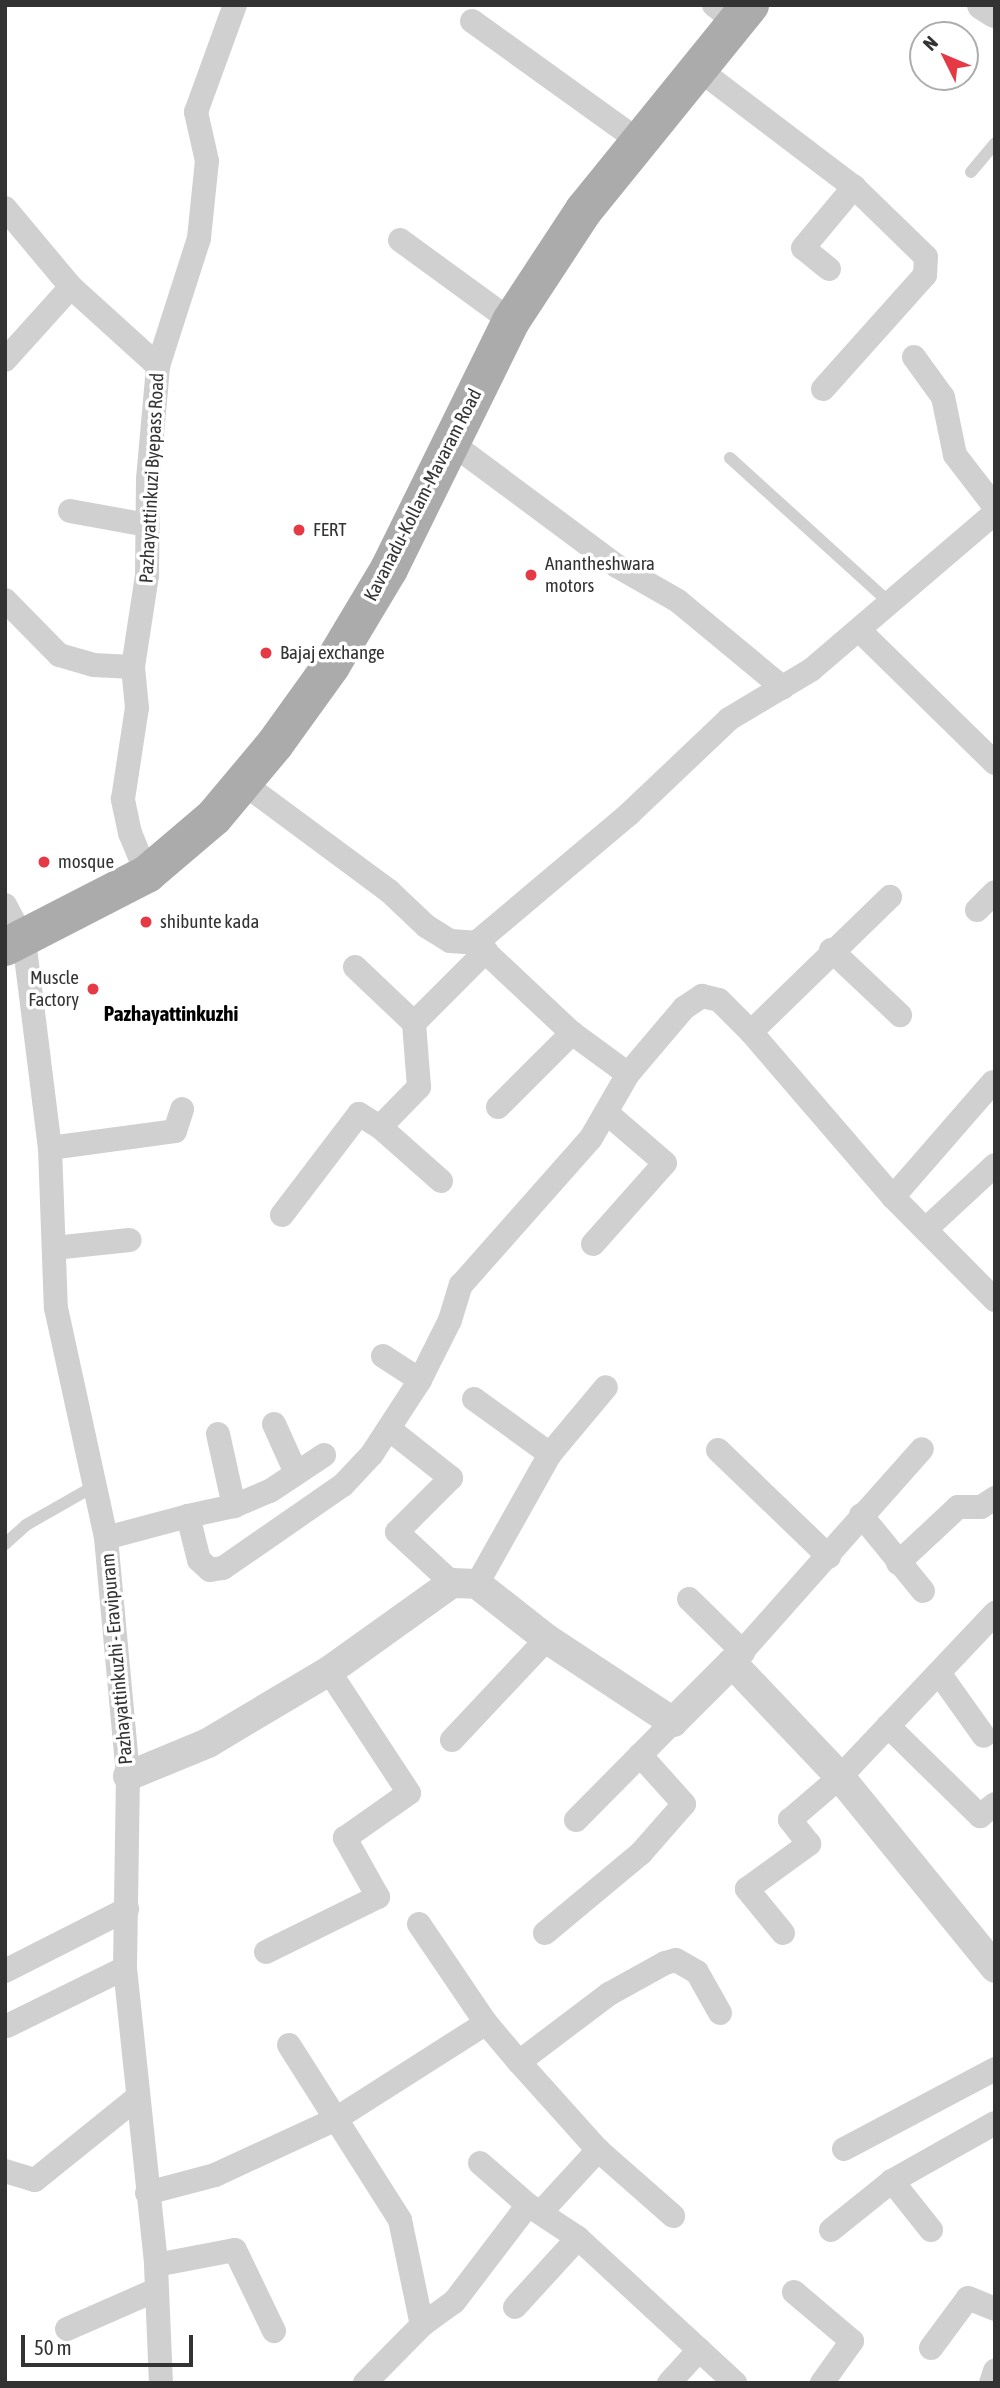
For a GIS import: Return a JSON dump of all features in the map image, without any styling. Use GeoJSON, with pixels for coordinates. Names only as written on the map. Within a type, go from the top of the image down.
{"type":"FeatureCollection","features":[{"type":"Feature","properties":{"kind":"main road","name":"Kavanadu-Kollam-Mavaram Road"},"geometry":{"type":"LineString","coordinates":[[15,944],[147,874],[215,817],[243,783],[331,666],[389,569],[511,321],[584,210],[697,68],[733,11]]}},
{"type":"Feature","properties":{"kind":"street","name":"Pazhayattinkuzi Byepass Road"},"geometry":{"type":"LineString","coordinates":[[147,874],[130,833],[123,799],[137,708],[134,667],[147,575],[146,525],[158,366],[199,238],[207,161],[196,112],[234,5]]}},
{"type":"Feature","properties":{"kind":"street"},"geometry":{"type":"LineString","coordinates":[[982,5],[995,13]]}},
{"type":"Feature","properties":{"kind":"street"},"geometry":{"type":"LineString","coordinates":[[472,21],[639,141]]}},
{"type":"Feature","properties":{"kind":"street"},"geometry":{"type":"LineString","coordinates":[[697,68],[855,187],[926,257],[927,268],[823,389]]}},
{"type":"Feature","properties":{"kind":"street"},"geometry":{"type":"LineString","coordinates":[[829,269],[803,248],[855,187]]}},
{"type":"Feature","properties":{"kind":"street"},"geometry":{"type":"LineString","coordinates":[[5,208],[71,287],[158,366]]}},
{"type":"Feature","properties":{"kind":"street"},"geometry":{"type":"LineString","coordinates":[[400,240],[511,321]]}},
{"type":"Feature","properties":{"kind":"street"},"geometry":{"type":"LineString","coordinates":[[5,360],[71,287]]}},
{"type":"Feature","properties":{"kind":"street"},"geometry":{"type":"LineString","coordinates":[[914,357],[943,397],[956,455],[995,507]]}},
{"type":"Feature","properties":{"kind":"street"},"geometry":{"type":"LineString","coordinates":[[450,442],[617,566],[678,601],[783,688]]}},
{"type":"Feature","properties":{"kind":"street"},"geometry":{"type":"LineString","coordinates":[[70,511],[146,525]]}},
{"type":"Feature","properties":{"kind":"street"},"geometry":{"type":"LineString","coordinates":[[414,1023],[481,947],[629,814],[729,719],[783,688],[859,630],[995,513]]}},
{"type":"Feature","properties":{"kind":"street"},"geometry":{"type":"LineString","coordinates":[[5,600],[59,655],[93,665],[134,667]]}},
{"type":"Feature","properties":{"kind":"street"},"geometry":{"type":"LineString","coordinates":[[859,630],[995,763]]}},
{"type":"Feature","properties":{"kind":"street"},"geometry":{"type":"LineString","coordinates":[[243,783],[388,891],[426,926],[450,941],[481,947],[572,1033],[628,1074]]}},
{"type":"Feature","properties":{"kind":"street"},"geometry":{"type":"LineString","coordinates":[[977,910],[995,892]]}},
{"type":"Feature","properties":{"kind":"street"},"geometry":{"type":"LineString","coordinates":[[751,1032],[831,950],[890,897]]}},
{"type":"Feature","properties":{"kind":"street"},"geometry":{"type":"LineString","coordinates":[[5,905],[15,944]]}},
{"type":"Feature","properties":{"kind":"street","name":"Pazhayattinkuzhi - Eravipuram"},"geometry":{"type":"LineString","coordinates":[[15,944],[50,1148],[56,1308],[106,1538],[128,1776],[125,1968],[156,2265],[161,2383]]}},
{"type":"Feature","properties":{"kind":"street"},"geometry":{"type":"LineString","coordinates":[[831,950],[900,1016]]}},
{"type":"Feature","properties":{"kind":"street"},"geometry":{"type":"LineString","coordinates":[[355,967],[414,1023],[419,1087],[380,1127]]}},
{"type":"Feature","properties":{"kind":"street"},"geometry":{"type":"LineString","coordinates":[[188,1516],[200,1560],[210,1570],[223,1568],[343,1485],[389,1429],[419,1380],[450,1320],[461,1285],[608,1114],[628,1074],[684,1008],[702,996],[719,1000],[751,1032],[892,1197],[995,1300]]}},
{"type":"Feature","properties":{"kind":"street"},"geometry":{"type":"LineString","coordinates":[[498,1108],[572,1033]]}},
{"type":"Feature","properties":{"kind":"street"},"geometry":{"type":"LineString","coordinates":[[892,1197],[993,1082]]}},
{"type":"Feature","properties":{"kind":"street"},"geometry":{"type":"LineString","coordinates":[[50,1148],[175,1131],[183,1109]]}},
{"type":"Feature","properties":{"kind":"street"},"geometry":{"type":"LineString","coordinates":[[282,1215],[359,1114],[380,1127],[441,1181]]}},
{"type":"Feature","properties":{"kind":"street"},"geometry":{"type":"LineString","coordinates":[[593,1244],[665,1163],[608,1114]]}},
{"type":"Feature","properties":{"kind":"street"},"geometry":{"type":"LineString","coordinates":[[926,1229],[995,1165]]}},
{"type":"Feature","properties":{"kind":"street"},"geometry":{"type":"LineString","coordinates":[[54,1248],[130,1240]]}},
{"type":"Feature","properties":{"kind":"street"},"geometry":{"type":"LineString","coordinates":[[383,1356],[419,1380]]}},
{"type":"Feature","properties":{"kind":"street"},"geometry":{"type":"LineString","coordinates":[[128,1776],[208,1743],[329,1671],[465,1584],[550,1454],[606,1387]]}},
{"type":"Feature","properties":{"kind":"street"},"geometry":{"type":"LineString","coordinates":[[474,1399],[550,1454]]}},
{"type":"Feature","properties":{"kind":"street"},"geometry":{"type":"LineString","coordinates":[[274,1424],[296,1473]]}},
{"type":"Feature","properties":{"kind":"street"},"geometry":{"type":"LineString","coordinates":[[389,1429],[451,1478],[397,1532],[465,1584],[673,1722]]}},
{"type":"Feature","properties":{"kind":"street"},"geometry":{"type":"LineString","coordinates":[[218,1434],[234,1506]]}},
{"type":"Feature","properties":{"kind":"street"},"geometry":{"type":"LineString","coordinates":[[576,1821],[737,1658],[800,1583],[829,1557],[861,1515],[922,1449]]}},
{"type":"Feature","properties":{"kind":"street"},"geometry":{"type":"LineString","coordinates":[[718,1450],[829,1557]]}},
{"type":"Feature","properties":{"kind":"street"},"geometry":{"type":"LineString","coordinates":[[106,1538],[234,1506],[324,1455]]}},
{"type":"Feature","properties":{"kind":"street"},"geometry":{"type":"LineString","coordinates":[[898,1563],[958,1507],[981,1507],[995,1498]]}},
{"type":"Feature","properties":{"kind":"street"},"geometry":{"type":"LineString","coordinates":[[861,1515],[923,1591]]}},
{"type":"Feature","properties":{"kind":"street"},"geometry":{"type":"LineString","coordinates":[[689,1599],[991,1955]]}},
{"type":"Feature","properties":{"kind":"street"},"geometry":{"type":"LineString","coordinates":[[783,1933],[747,1889],[809,1844],[790,1821],[840,1777],[995,1613]]}},
{"type":"Feature","properties":{"kind":"street"},"geometry":{"type":"LineString","coordinates":[[452,1740],[547,1639]]}},
{"type":"Feature","properties":{"kind":"street"},"geometry":{"type":"LineString","coordinates":[[266,1952],[378,1896],[345,1838],[409,1793],[329,1671]]}},
{"type":"Feature","properties":{"kind":"street"},"geometry":{"type":"LineString","coordinates":[[939,1673],[984,1736]]}},
{"type":"Feature","properties":{"kind":"street"},"geometry":{"type":"LineString","coordinates":[[888,1726],[980,1816],[995,1804]]}},
{"type":"Feature","properties":{"kind":"street"},"geometry":{"type":"LineString","coordinates":[[545,1933],[641,1853],[684,1804],[640,1755]]}},
{"type":"Feature","properties":{"kind":"street"},"geometry":{"type":"LineString","coordinates":[[5,1972],[127,1909]]}},
{"type":"Feature","properties":{"kind":"street"},"geometry":{"type":"LineString","coordinates":[[419,1924],[486,2023],[519,2062],[598,2150],[673,2216]]}},
{"type":"Feature","properties":{"kind":"street"},"geometry":{"type":"LineString","coordinates":[[519,2062],[609,1994],[665,1963],[676,1960],[697,1972],[720,2013]]}},
{"type":"Feature","properties":{"kind":"street"},"geometry":{"type":"LineString","coordinates":[[7,2026],[125,1968]]}},
{"type":"Feature","properties":{"kind":"street"},"geometry":{"type":"LineString","coordinates":[[147,2193],[215,2175],[334,2120],[486,2023]]}},
{"type":"Feature","properties":{"kind":"street"},"geometry":{"type":"LineString","coordinates":[[289,2045],[334,2120],[400,2220],[422,2325]]}},
{"type":"Feature","properties":{"kind":"street"},"geometry":{"type":"LineString","coordinates":[[844,2150],[995,2069]]}},
{"type":"Feature","properties":{"kind":"street"},"geometry":{"type":"LineString","coordinates":[[5,2171],[35,2180],[138,2097]]}},
{"type":"Feature","properties":{"kind":"street"},"geometry":{"type":"LineString","coordinates":[[831,2230],[892,2181],[995,2123]]}},
{"type":"Feature","properties":{"kind":"street"},"geometry":{"type":"LineString","coordinates":[[365,2383],[422,2325],[454,2301],[535,2208],[598,2150]]}},
{"type":"Feature","properties":{"kind":"street"},"geometry":{"type":"LineString","coordinates":[[480,2162],[535,2208],[578,2238],[735,2383]]}},
{"type":"Feature","properties":{"kind":"street"},"geometry":{"type":"LineString","coordinates":[[892,2181],[931,2230]]}},
{"type":"Feature","properties":{"kind":"street"},"geometry":{"type":"LineString","coordinates":[[514,2307],[578,2238]]}},
{"type":"Feature","properties":{"kind":"street"},"geometry":{"type":"LineString","coordinates":[[156,2265],[235,2250],[274,2331]]}},
{"type":"Feature","properties":{"kind":"street"},"geometry":{"type":"LineString","coordinates":[[67,2329],[156,2290]]}},
{"type":"Feature","properties":{"kind":"street"},"geometry":{"type":"LineString","coordinates":[[794,2292],[852,2341],[822,2383]]}},
{"type":"Feature","properties":{"kind":"street"},"geometry":{"type":"LineString","coordinates":[[931,2348],[968,2298],[995,2309]]}},
{"type":"Feature","properties":{"kind":"street"},"geometry":{"type":"LineString","coordinates":[[669,2383],[699,2350]]}},
{"type":"Feature","properties":{"kind":"street"},"geometry":{"type":"LineString","coordinates":[[991,2383],[995,2371]]}},
{"type":"Feature","properties":{"kind":"lane"},"geometry":{"type":"LineString","coordinates":[[971,172],[995,142]]}},
{"type":"Feature","properties":{"kind":"lane"},"geometry":{"type":"LineString","coordinates":[[730,458],[890,603]]}},
{"type":"Feature","properties":{"kind":"lane"},"geometry":{"type":"LineString","coordinates":[[5,1544],[26,1525],[96,1485]]}},
{"type":"Feature","properties":{"kind":"place","name":"FERT"},"geometry":{"type":"Point","coordinates":[299,530]}},
{"type":"Feature","properties":{"kind":"place","name":"Anantheshwara motors"},"geometry":{"type":"Point","coordinates":[531,575]}},
{"type":"Feature","properties":{"kind":"place","name":"Bajaj exchange"},"geometry":{"type":"Point","coordinates":[266,653]}},
{"type":"Feature","properties":{"kind":"place","name":"mosque"},"geometry":{"type":"Point","coordinates":[44,862]}},
{"type":"Feature","properties":{"kind":"place","name":"shibunte kada"},"geometry":{"type":"Point","coordinates":[146,922]}},
{"type":"Feature","properties":{"kind":"place","name":"Muscle Factory"},"geometry":{"type":"Point","coordinates":[93,989]}},
{"type":"Feature","properties":{"kind":"district","name":"Pazhayattinkuzhi"},"geometry":{"type":"Point","coordinates":[171,1013]}}]}
